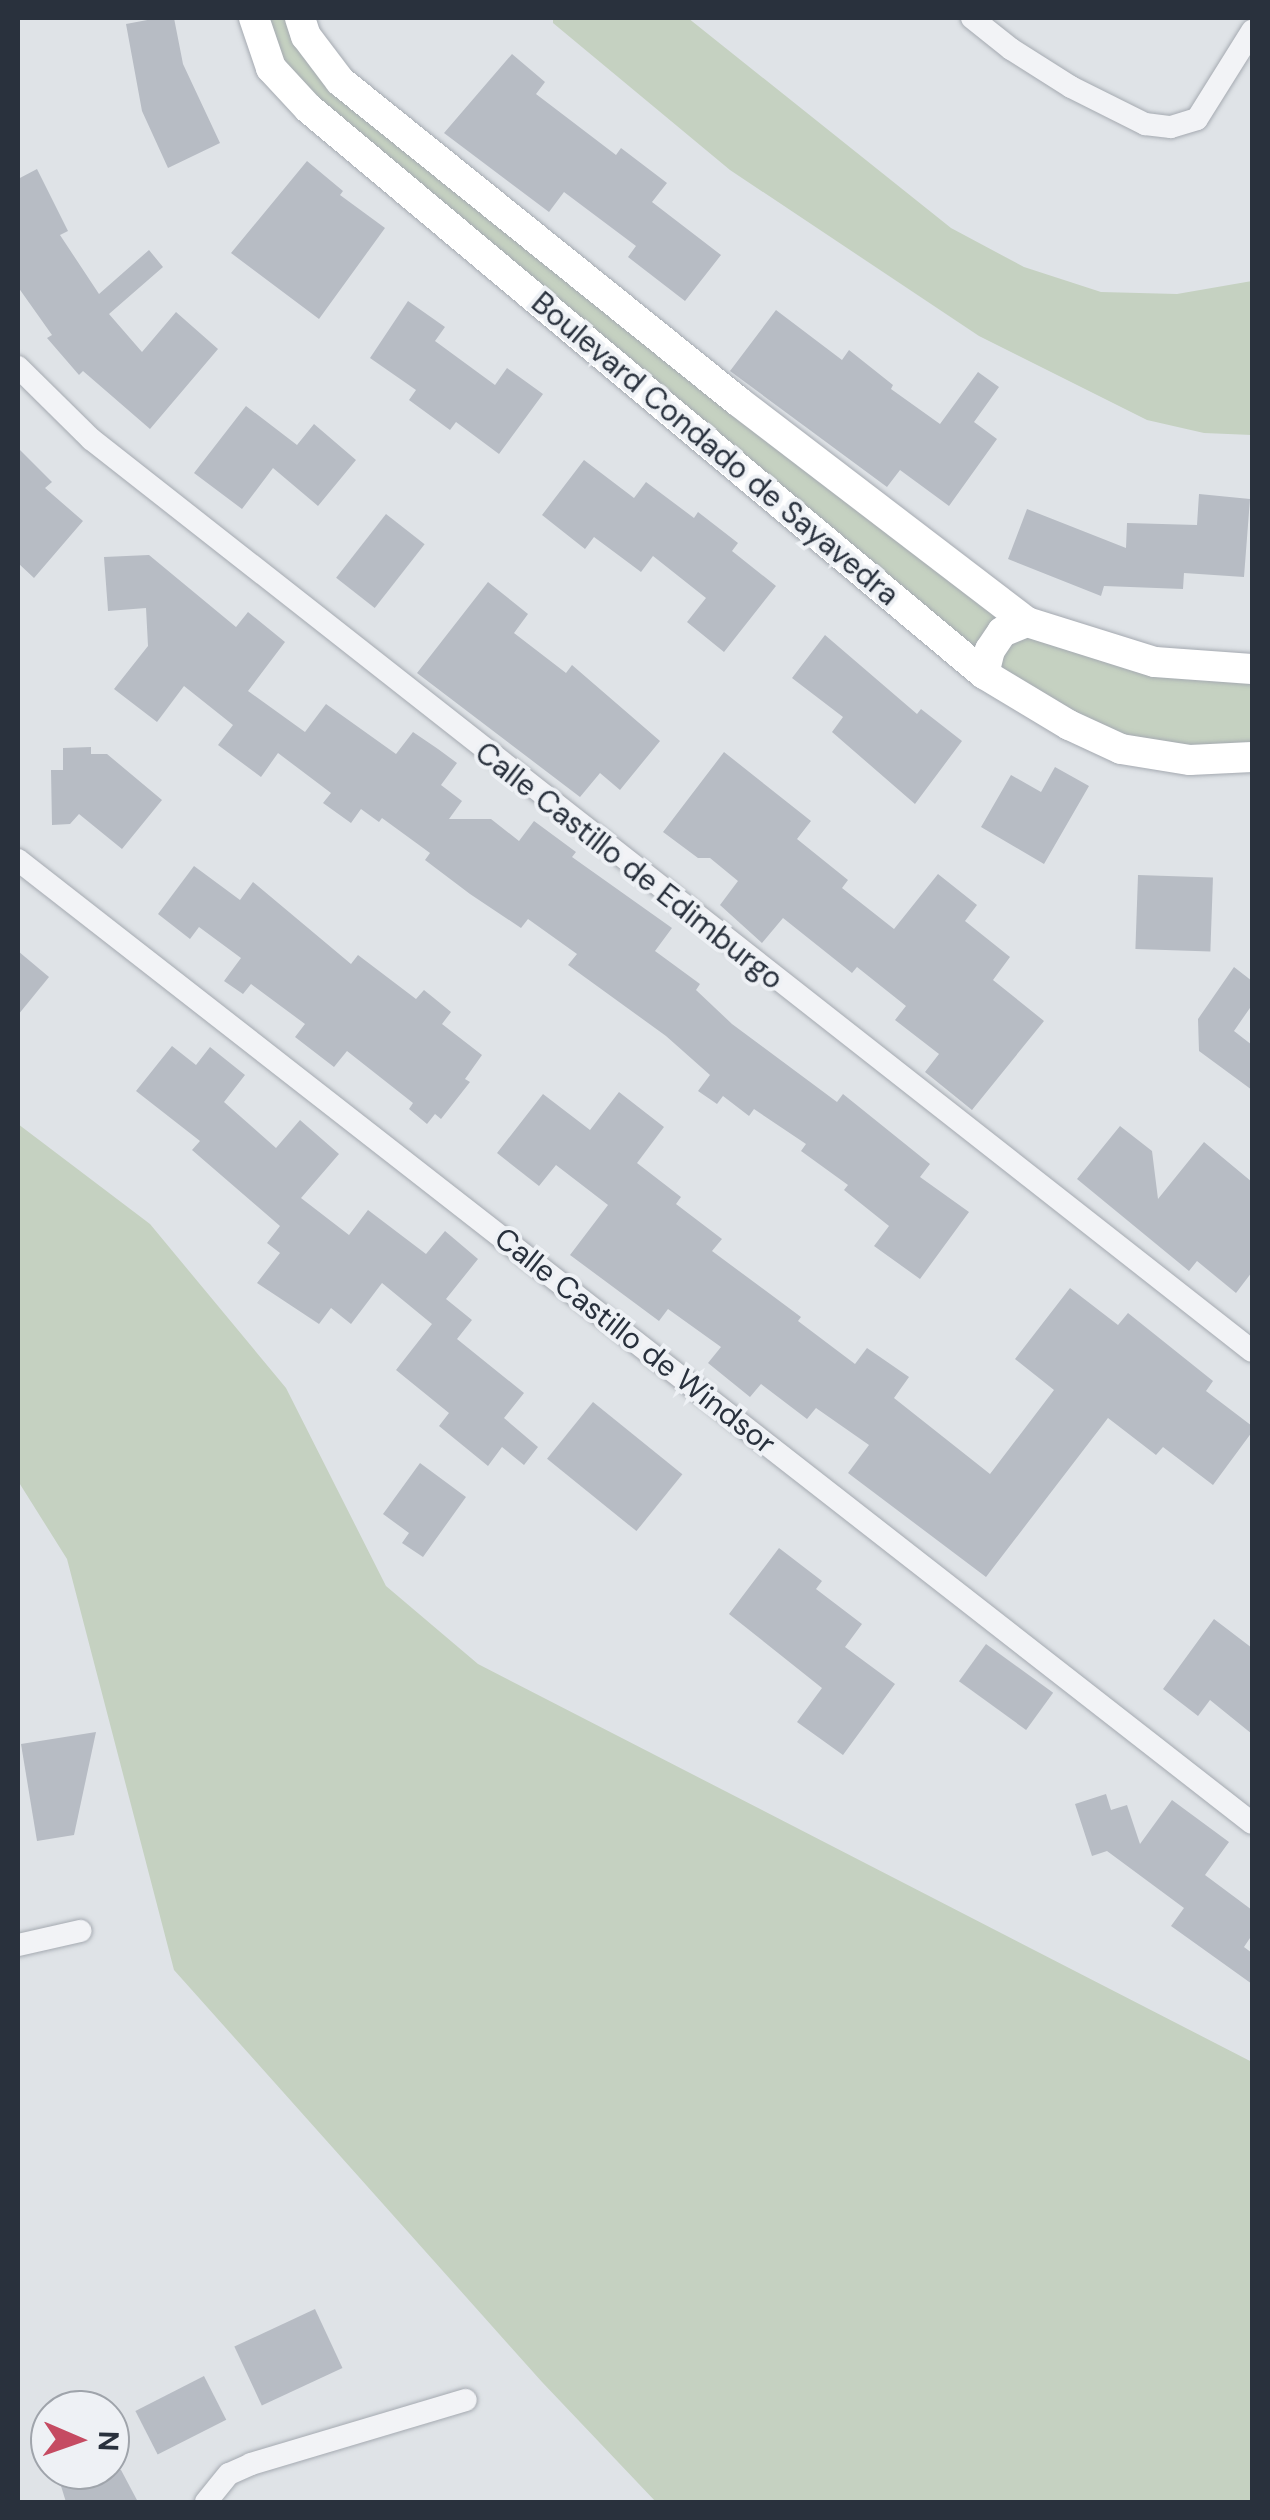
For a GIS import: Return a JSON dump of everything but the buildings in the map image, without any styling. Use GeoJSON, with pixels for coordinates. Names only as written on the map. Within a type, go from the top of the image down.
{"type":"FeatureCollection","features":[{"type":"Feature","properties":{"kind":"street","name":"Boulevard Condado de Sayavedra"},"geometry":{"type":"LineString","coordinates":[[254,18],[271,68],[308,108],[984,674],[1120,749],[1190,760],[1252,757]]}},
{"type":"Feature","properties":{"kind":"street","name":"Boulevard Condado de Sayavedra"},"geometry":{"type":"LineString","coordinates":[[300,18],[306,36],[340,82],[738,402],[1027,622],[1100,648],[1155,662],[1252,669]]}},
{"type":"Feature","properties":{"kind":"street"},"geometry":{"type":"LineString","coordinates":[[972,18],[1010,50],[1071,87],[1146,124],[1172,128],[1197,119],[1252,31]]}},
{"type":"Feature","properties":{"kind":"street","name":"Calle Castillo de Edimburgo"},"geometry":{"type":"LineString","coordinates":[[18,367],[121,463],[1252,1351]]}},
{"type":"Feature","properties":{"kind":"street"},"geometry":{"type":"LineString","coordinates":[[984,674],[990,650],[1002,632],[1027,622]]}},
{"type":"Feature","properties":{"kind":"street","name":"Calle Castillo de Windsor"},"geometry":{"type":"LineString","coordinates":[[18,860],[1252,1822]]}},
{"type":"Feature","properties":{"kind":"street"},"geometry":{"type":"LineString","coordinates":[[18,1945],[80,1932]]}},
{"type":"Feature","properties":{"kind":"street"},"geometry":{"type":"LineString","coordinates":[[206,2502],[229,2474],[251,2464],[466,2400]]}},
{"type":"Feature","properties":{"kind":"green space"},"geometry":{"type":"Polygon","coordinates":[[[254,18],[300,18],[306,36],[1027,622],[1252,669],[1252,757],[1069,725],[308,108],[254,18]]]}},
{"type":"Feature","properties":{"kind":"green space"},"geometry":{"type":"Polygon","coordinates":[[[553,18],[688,18],[951,228],[1024,267],[1101,292],[1177,294],[1252,281],[1252,435],[1204,433],[1147,420],[979,336],[730,170],[553,23],[553,18]]]}},
{"type":"Feature","properties":{"kind":"green space"},"geometry":{"type":"Polygon","coordinates":[[[18,1124],[150,1224],[286,1388],[386,1586],[478,1664],[1252,2062],[1252,2502],[656,2502],[542,2382],[174,1970],[67,1559],[18,1481],[18,1124]]]}}]}
